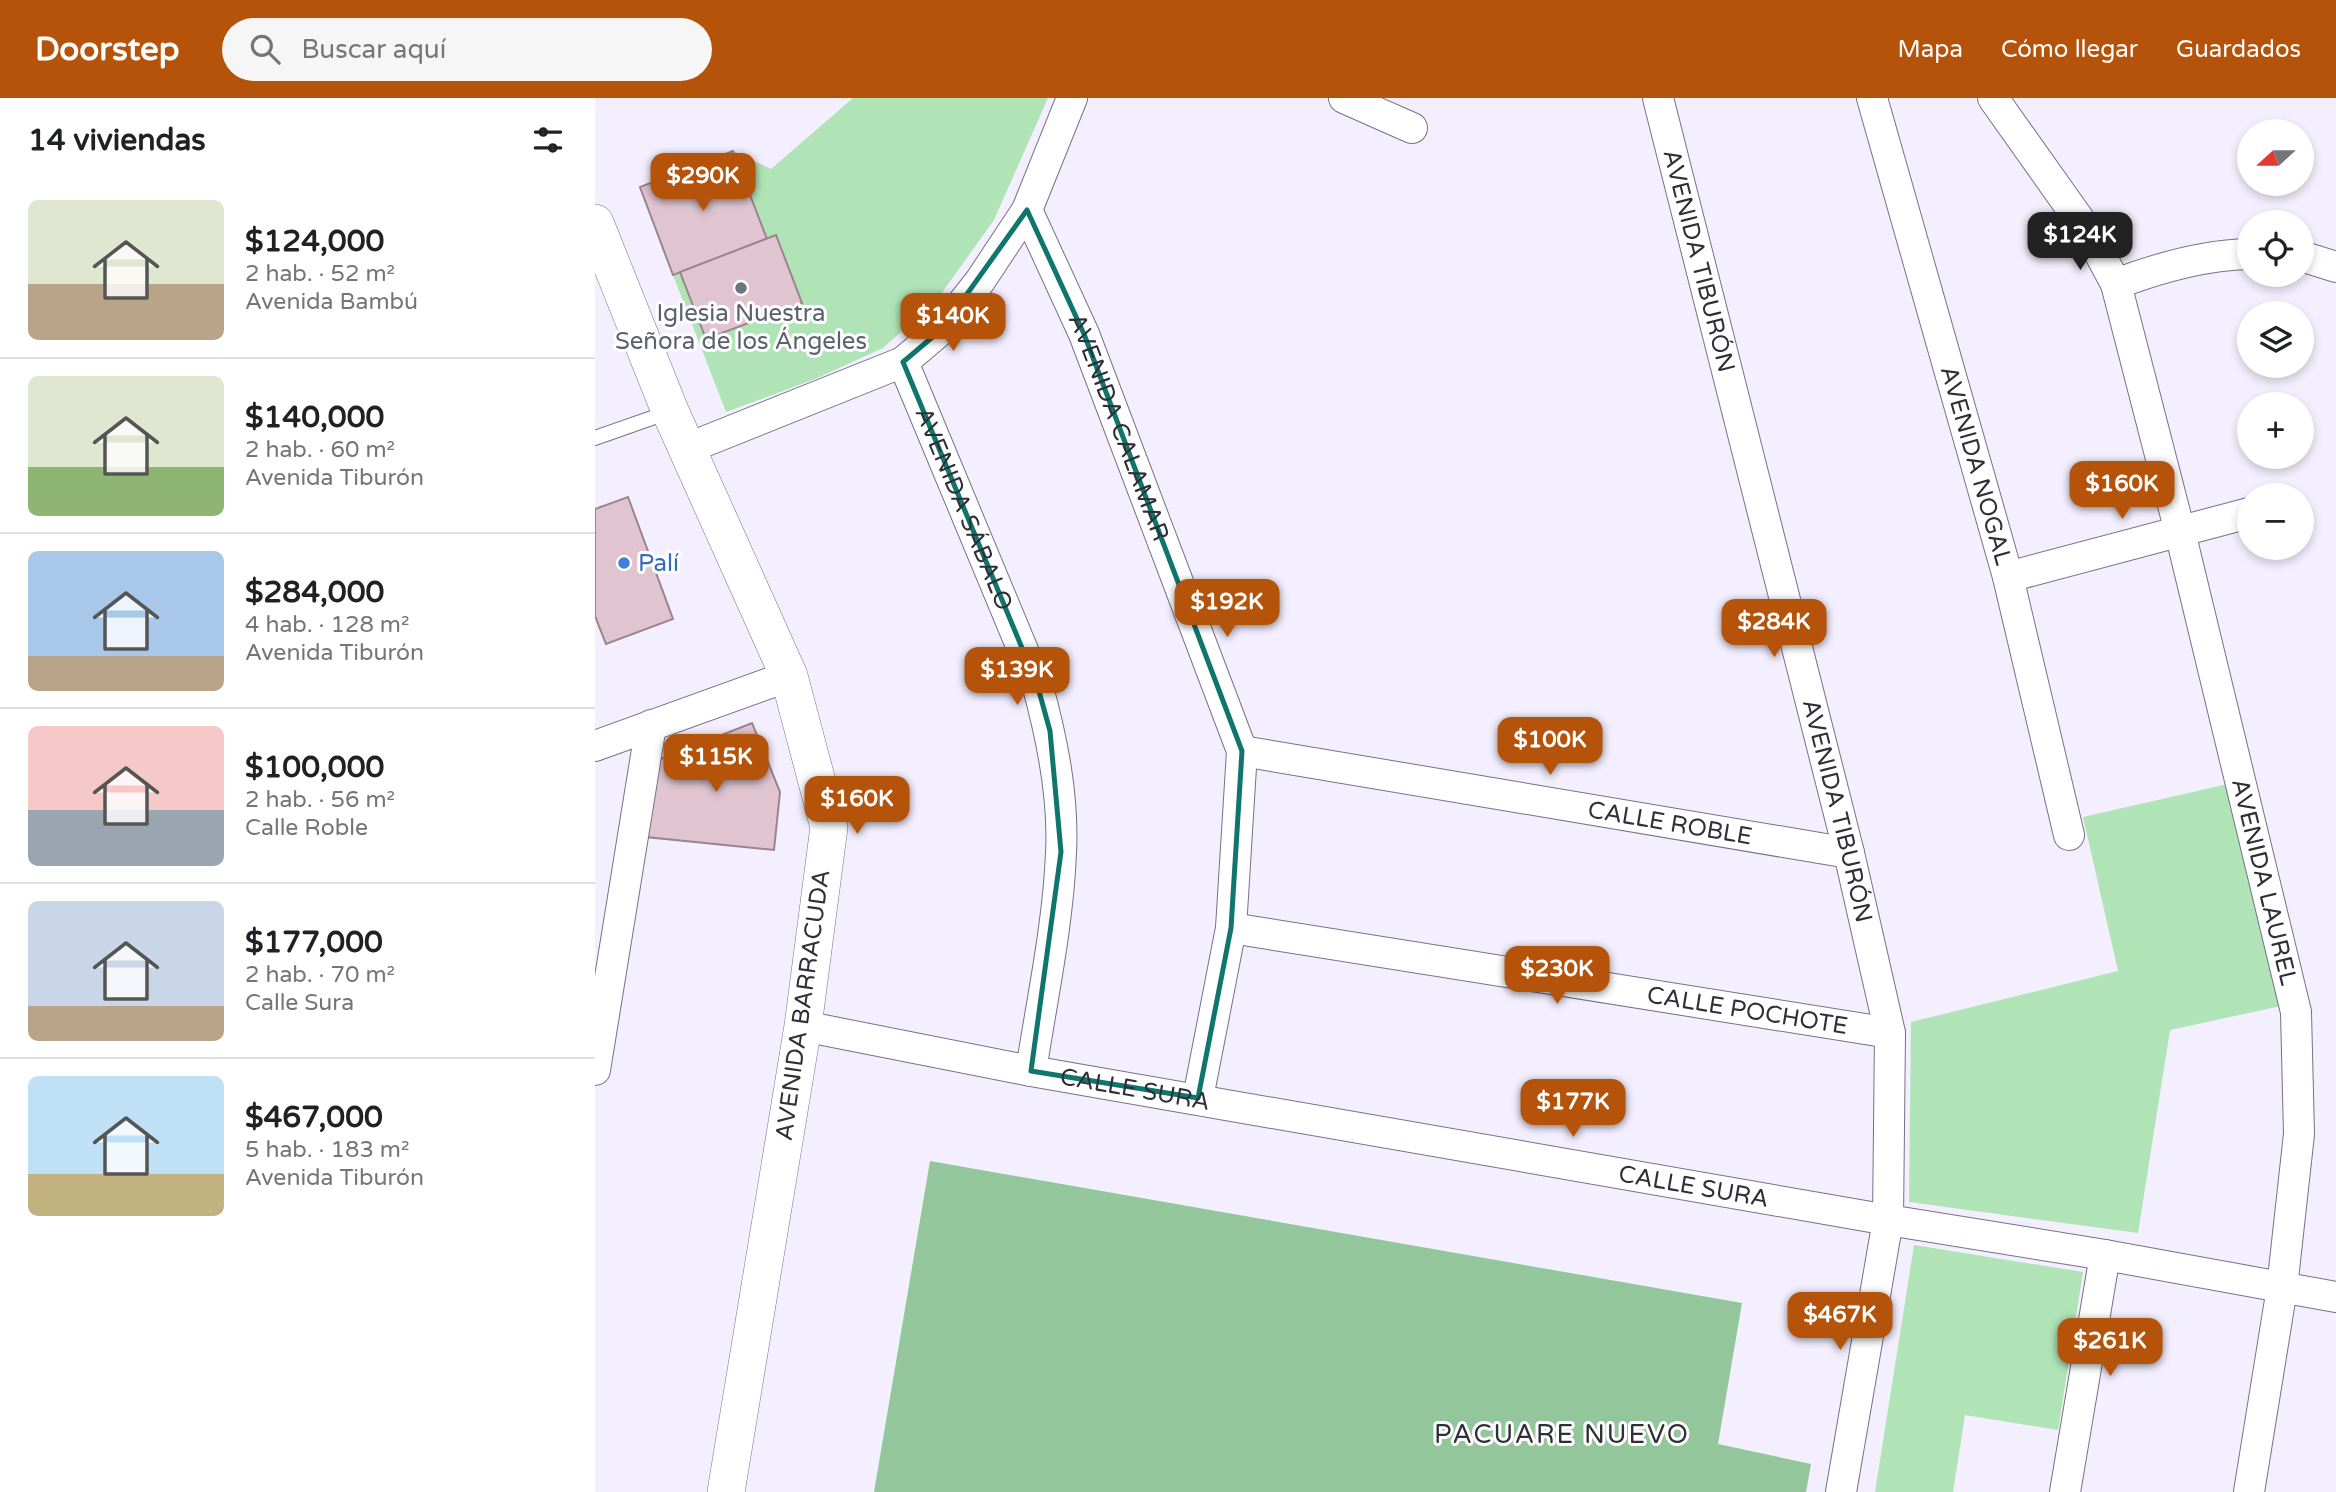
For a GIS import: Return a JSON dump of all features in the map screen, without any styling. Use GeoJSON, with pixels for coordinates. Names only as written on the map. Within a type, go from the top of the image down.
{"type":"FeatureCollection","features":[{"type":"Feature","properties":{"kind":"street"},"geometry":{"type":"LineString","coordinates":[[686,449],[903,362],[942,329],[980,281],[1027,210],[1072,98]]}},
{"type":"Feature","properties":{"kind":"street"},"geometry":{"type":"LineString","coordinates":[[1345,98],[1412,128]]}},
{"type":"Feature","properties":{"kind":"street","name":"AVENIDA TIBURÓN"},"geometry":{"type":"LineString","coordinates":[[1658,98],[1849,853],[1890,1033],[1888,1220],[1842,1492]]}},
{"type":"Feature","properties":{"kind":"street","name":"AVENIDA NOGAL"},"geometry":{"type":"LineString","coordinates":[[1872,98],[2008,577],[2069,835]]}},
{"type":"Feature","properties":{"kind":"street","name":"AVENIDA LAUREL"},"geometry":{"type":"LineString","coordinates":[[1993,98],[2088,232],[2116,284],[2180,532],[2297,1012],[2299,1134],[2282,1288],[2249,1492]]}},
{"type":"Feature","properties":{"kind":"street","name":"AVENIDA CALAMAR"},"geometry":{"type":"LineString","coordinates":[[1027,210],[1084,334],[1242,751],[1231,928],[1198,1098]]}},
{"type":"Feature","properties":{"kind":"street","name":"AVENIDA BARRACUDA"},"geometry":{"type":"LineString","coordinates":[[595,223],[686,449],[789,676],[829,827],[803,1026],[726,1492]]}},
{"type":"Feature","properties":{"kind":"street"},"geometry":{"type":"LineString","coordinates":[[2116,284],[2138,275],[2218,255],[2237,254]]}},
{"type":"Feature","properties":{"kind":"street"},"geometry":{"type":"LineString","coordinates":[[2314,260],[2336,267]]}},
{"type":"Feature","properties":{"kind":"street","name":"AVENIDA SÁBALO"},"geometry":{"type":"LineString","coordinates":[[903,362],[1037,684],[1050,731],[1058,787],[1061,852],[1054,922],[1031,1070]]}},
{"type":"Feature","properties":{"kind":"street"},"geometry":{"type":"LineString","coordinates":[[2008,577],[2237,516]]}},
{"type":"Feature","properties":{"kind":"street"},"geometry":{"type":"LineString","coordinates":[[595,746],[789,676]]}},
{"type":"Feature","properties":{"kind":"street"},"geometry":{"type":"LineString","coordinates":[[595,1070],[651,725]]}},
{"type":"Feature","properties":{"kind":"street","name":"CALLE ROBLE"},"geometry":{"type":"LineString","coordinates":[[1242,751],[1849,853]]}},
{"type":"Feature","properties":{"kind":"street","name":"CALLE POCHOTE"},"geometry":{"type":"LineString","coordinates":[[1231,928],[1890,1033]]}},
{"type":"Feature","properties":{"kind":"street","name":"CALLE SURA"},"geometry":{"type":"LineString","coordinates":[[803,1026],[1031,1070],[2336,1297]]}},
{"type":"Feature","properties":{"kind":"street"},"geometry":{"type":"LineString","coordinates":[[2065,1492],[2105,1255]]}},
{"type":"Feature","properties":{"kind":"lane"},"geometry":{"type":"LineString","coordinates":[[595,438],[670,411]]}},
{"type":"Feature","properties":{"kind":"highlighted area"},"geometry":{"type":"Polygon","coordinates":[[[1027,210],[1084,334],[1242,751],[1231,928],[1198,1098],[1031,1071],[1061,852],[1050,731],[1037,684],[903,362],[942,329],[1027,210]]]}},
{"type":"Feature","properties":{"kind":"green space"},"geometry":{"type":"Polygon","coordinates":[[[853,98],[1048,98],[994,220],[936,301],[883,348],[815,379],[726,412],[673,275],[680,272],[706,339],[802,303],[767,239],[733,151],[771,169],[853,98]]]}},
{"type":"Feature","properties":{"kind":"green space"},"geometry":{"type":"Polygon","coordinates":[[[2228,784],[2281,1006],[2170,1030],[2138,1233],[1909,1202],[1911,1022],[2118,971],[2083,817],[2228,784]]]}},
{"type":"Feature","properties":{"kind":"green space"},"geometry":{"type":"Polygon","coordinates":[[[930,1161],[1742,1303],[1718,1444],[1811,1464],[1806,1492],[874,1492],[930,1161]]]}},
{"type":"Feature","properties":{"kind":"green space"},"geometry":{"type":"Polygon","coordinates":[[[1914,1245],[2083,1272],[2058,1430],[1965,1415],[1953,1492],[1875,1492],[1914,1245]]]}},
{"type":"Feature","properties":{"kind":"building"},"geometry":{"type":"Polygon","coordinates":[[[733,151],[767,239],[673,275],[640,187],[733,151]]]}},
{"type":"Feature","properties":{"kind":"building","name":"Iglesia Nuestra Señora de los Ángeles"},"geometry":{"type":"Polygon","coordinates":[[[776,235],[802,303],[706,339],[680,272],[776,235]]]}},
{"type":"Feature","properties":{"kind":"building","name":"Palí"},"geometry":{"type":"Polygon","coordinates":[[[628,497],[673,619],[606,644],[595,616],[595,509],[628,497]]]}},
{"type":"Feature","properties":{"kind":"building"},"geometry":{"type":"Polygon","coordinates":[[[752,723],[780,792],[774,850],[646,837],[653,762],[752,723]]]}},
{"type":"Feature","properties":{"kind":"place","name":"Iglesia Nuestra Señora de los Ángeles"},"geometry":{"type":"Point","coordinates":[741,288]}},
{"type":"Feature","properties":{"kind":"place","name":"Palí"},"geometry":{"type":"Point","coordinates":[624,563]}},
{"type":"Feature","properties":{"kind":"district","name":"PACUARE NUEVO"},"geometry":{"type":"Point","coordinates":[1562,1434]}}]}
